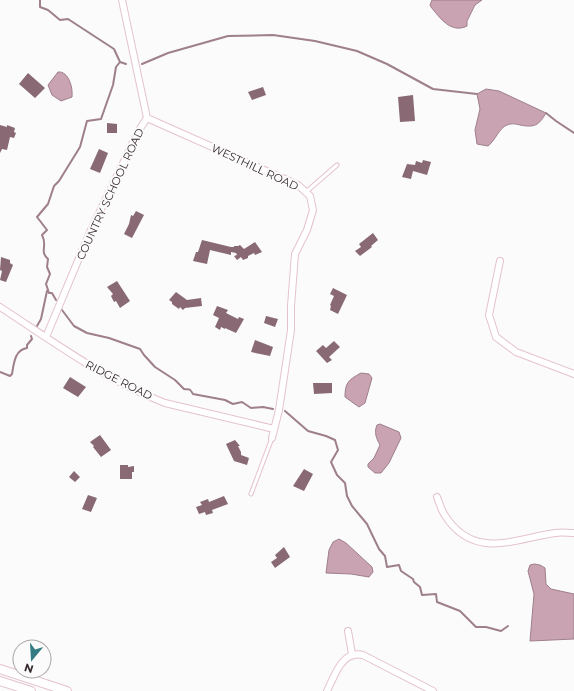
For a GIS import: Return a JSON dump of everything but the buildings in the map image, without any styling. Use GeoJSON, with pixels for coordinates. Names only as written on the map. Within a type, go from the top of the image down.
{"type":"FeatureCollection","features":[{"type":"Feature","properties":{"kind":"street","name":"COUNTRY SCHOOL ROAD"},"geometry":{"type":"LineString","coordinates":[[46,337],[90,232],[137,134],[147,118],[122,0]]}},
{"type":"Feature","properties":{"kind":"street","name":"WESTHILL ROAD"},"geometry":{"type":"LineString","coordinates":[[147,118],[298,185],[310,196],[313,210],[307,230],[295,254],[291,306],[291,330],[279,410],[272,438]]}},
{"type":"Feature","properties":{"kind":"street"},"geometry":{"type":"LineString","coordinates":[[500,261],[489,315],[496,337],[516,352],[574,374]]}},
{"type":"Feature","properties":{"kind":"street","name":"RIDGE ROAD"},"geometry":{"type":"LineString","coordinates":[[0,308],[83,362],[120,383],[155,399],[165,403],[274,429]]}},
{"type":"Feature","properties":{"kind":"street"},"geometry":{"type":"LineString","coordinates":[[437,497],[444,514],[455,528],[470,539],[490,544],[510,543],[557,533],[574,533]]}},
{"type":"Feature","properties":{"kind":"street"},"geometry":{"type":"LineString","coordinates":[[348,631],[352,654]]}},
{"type":"Feature","properties":{"kind":"street"},"geometry":{"type":"LineString","coordinates":[[327,691],[342,662],[348,656],[357,654],[363,655],[430,691]]}},
{"type":"Feature","properties":{"kind":"street"},"geometry":{"type":"LineString","coordinates":[[0,669],[66,691]]}},
{"type":"Feature","properties":{"kind":"street"},"geometry":{"type":"LineString","coordinates":[[0,681],[31,691]]}},
{"type":"Feature","properties":{"kind":"lane"},"geometry":{"type":"LineString","coordinates":[[306,192],[337,166]]}},
{"type":"Feature","properties":{"kind":"lane"},"geometry":{"type":"LineString","coordinates":[[251,494],[272,438]]}},
{"type":"Feature","properties":{"kind":"shaded area"},"geometry":{"type":"Polygon","coordinates":[[[432,0],[482,0],[475,5],[467,21],[467,26],[456,28],[446,24],[438,16],[430,5],[432,0]]]}},
{"type":"Feature","properties":{"kind":"shaded area"},"geometry":{"type":"Polygon","coordinates":[[[58,72],[62,72],[68,77],[72,89],[72,97],[61,101],[52,95],[48,85],[58,72]]]}},
{"type":"Feature","properties":{"kind":"shaded area"},"geometry":{"type":"Polygon","coordinates":[[[486,89],[499,91],[546,113],[536,125],[525,126],[509,124],[502,129],[488,146],[477,144],[475,130],[480,109],[477,94],[486,89]]]}},
{"type":"Feature","properties":{"kind":"shaded area"},"geometry":{"type":"Polygon","coordinates":[[[361,373],[369,374],[372,378],[365,403],[359,407],[345,397],[345,392],[348,382],[361,373]]]}},
{"type":"Feature","properties":{"kind":"shaded area"},"geometry":{"type":"Polygon","coordinates":[[[380,424],[399,432],[401,438],[389,463],[381,473],[375,473],[368,467],[368,464],[374,458],[380,445],[376,428],[377,425],[380,424]]]}},
{"type":"Feature","properties":{"kind":"shaded area"},"geometry":{"type":"Polygon","coordinates":[[[339,539],[346,543],[372,567],[373,572],[369,577],[351,574],[326,573],[329,550],[333,542],[339,539]]]}},
{"type":"Feature","properties":{"kind":"shaded area"},"geometry":{"type":"Polygon","coordinates":[[[534,564],[545,568],[546,584],[551,589],[574,594],[574,639],[530,641],[534,594],[528,571],[530,565],[534,564]]]}},
{"type":"Feature","properties":{"kind":"waterway"},"geometry":{"type":"LineString","coordinates":[[40,0],[40,7],[48,10],[60,20],[68,19],[114,49],[120,62],[116,67],[113,85],[101,119],[87,121],[80,147],[59,181],[54,186],[48,204],[37,217],[47,230],[42,235],[44,239],[44,253],[48,259],[47,267],[50,274],[46,284],[49,293],[52,293],[56,300]]}},
{"type":"Feature","properties":{"kind":"waterway"},"geometry":{"type":"LineString","coordinates":[[142,64],[168,53],[228,36],[273,35],[315,41],[357,51],[387,64],[433,89],[477,94]]}},
{"type":"Feature","properties":{"kind":"waterway"},"geometry":{"type":"LineString","coordinates":[[120,62],[126,64]]}},
{"type":"Feature","properties":{"kind":"waterway"},"geometry":{"type":"LineString","coordinates":[[546,113],[574,133]]}},
{"type":"Feature","properties":{"kind":"waterway"},"geometry":{"type":"LineString","coordinates":[[37,326],[41,319],[47,291]]}},
{"type":"Feature","properties":{"kind":"waterway"},"geometry":{"type":"LineString","coordinates":[[62,310],[74,326],[87,333],[109,338],[140,349],[155,367],[175,380],[184,389],[190,390],[193,394],[225,400],[233,404],[242,402],[251,408],[263,407],[273,409]]}},
{"type":"Feature","properties":{"kind":"waterway"},"geometry":{"type":"LineString","coordinates":[[0,372],[10,376],[12,374],[16,357],[20,351],[27,348],[27,345],[32,339],[31,336]]}},
{"type":"Feature","properties":{"kind":"waterway"},"geometry":{"type":"LineString","coordinates":[[285,411],[308,431],[335,440],[338,450],[331,462],[337,475],[345,483],[347,496],[352,506],[367,524],[379,549],[385,556],[387,567],[399,565],[401,571],[413,579],[414,582],[420,587],[422,595],[436,594],[437,602],[460,611],[476,627],[486,627],[501,631],[508,626]]}}]}
